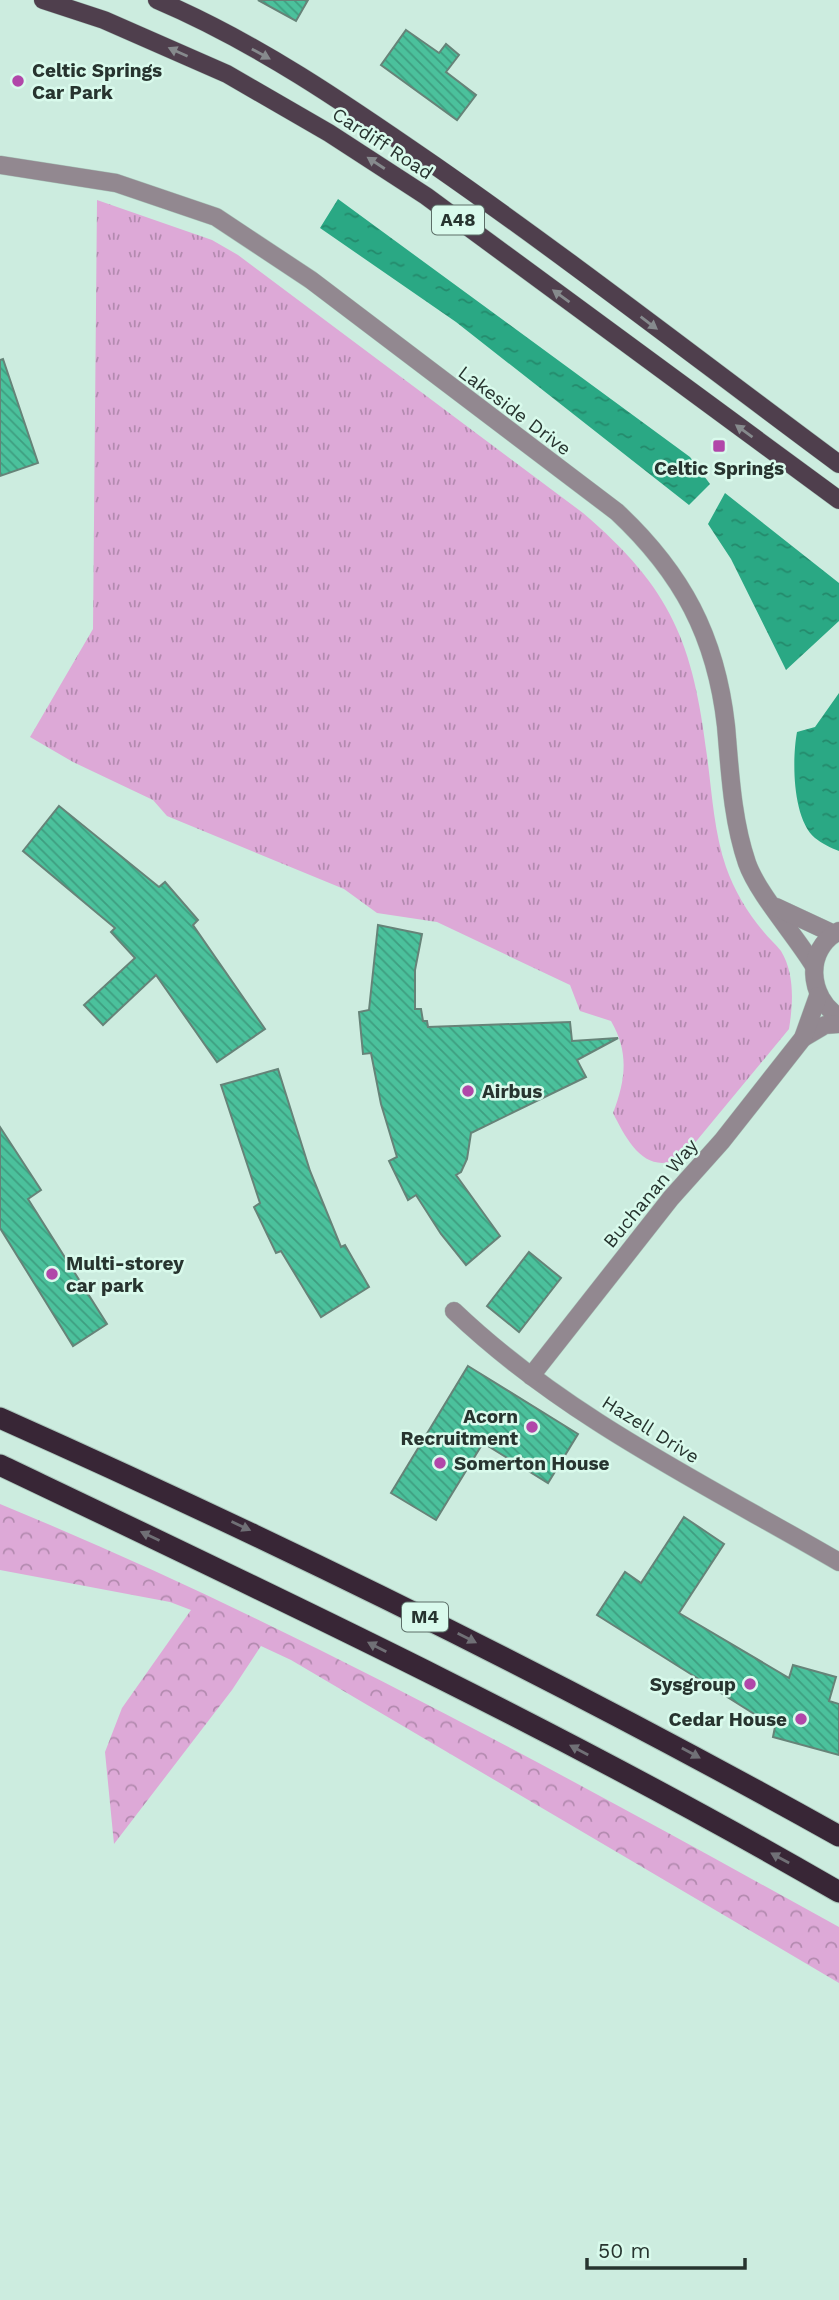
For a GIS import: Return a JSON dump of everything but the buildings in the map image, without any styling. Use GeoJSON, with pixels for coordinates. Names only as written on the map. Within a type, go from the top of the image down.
{"type":"FeatureCollection","features":[{"type":"Feature","properties":{"kind":"highway","name":"M4"},"geometry":{"type":"LineString","coordinates":[[0,1403],[213,1513],[652,1732],[839,1836]]}},
{"type":"Feature","properties":{"kind":"highway","name":"M4"},"geometry":{"type":"LineString","coordinates":[[0,1418],[213,1513]]}},
{"type":"Feature","properties":{"kind":"highway","name":"M4"},"geometry":{"type":"LineString","coordinates":[[0,1465],[525,1721],[839,1892]]}},
{"type":"Feature","properties":{"kind":"highway","name":"M4"},"geometry":{"type":"LineString","coordinates":[[0,1478],[101,1513]]}},
{"type":"Feature","properties":{"kind":"main road","name":"Cardiff Road"},"geometry":{"type":"LineString","coordinates":[[43,0],[104,20],[227,74],[329,132],[426,196],[839,500]]}},
{"type":"Feature","properties":{"kind":"main road","name":"Cardiff Road"},"geometry":{"type":"LineString","coordinates":[[157,0],[304,78],[390,134],[497,209],[839,464]]}},
{"type":"Feature","properties":{"kind":"street","name":"Lakeside Drive"},"geometry":{"type":"LineString","coordinates":[[0,165],[116,183],[216,217],[321,288],[617,512],[647,540],[689,597],[703,630],[721,691],[738,834],[748,867],[814,966]]}},
{"type":"Feature","properties":{"kind":"street"},"geometry":{"type":"LineString","coordinates":[[773,906],[836,933],[821,948],[814,966]]}},
{"type":"Feature","properties":{"kind":"street","name":"Buchanan Way"},"geometry":{"type":"LineString","coordinates":[[531,1376],[616,1266],[803,1038],[818,996],[814,982],[814,966]]}},
{"type":"Feature","properties":{"kind":"street"},"geometry":{"type":"LineString","coordinates":[[818,996],[829,1010],[839,1017]]}},
{"type":"Feature","properties":{"kind":"street","name":"Buchanan Way"},"geometry":{"type":"LineString","coordinates":[[803,1038],[825,1025],[839,1024]]}},
{"type":"Feature","properties":{"kind":"street","name":"Hazell Drive"},"geometry":{"type":"LineString","coordinates":[[454,1311],[483,1339],[603,1426],[754,1516],[839,1562]]}},
{"type":"Feature","properties":{"kind":"green space"},"geometry":{"type":"Polygon","coordinates":[[[97,200],[212,240],[238,255],[583,513],[638,567],[658,593],[685,649],[694,681],[716,826],[726,867],[746,908],[786,960],[792,989],[789,1029],[684,1156],[671,1162],[659,1163],[649,1160],[632,1146],[613,1113],[621,1089],[624,1066],[617,1032],[611,1021],[580,1011],[570,985],[437,922],[377,913],[344,889],[167,816],[153,800],[73,762],[30,737],[93,629],[97,200]]]}},
{"type":"Feature","properties":{"kind":"green space"},"geometry":{"type":"Polygon","coordinates":[[[0,1504],[108,1550],[321,1650],[530,1758],[839,1927],[839,1983],[291,1660],[261,1646],[232,1690],[114,1844],[105,1752],[122,1708],[191,1610],[170,1602],[0,1570],[0,1504]]]}},
{"type":"Feature","properties":{"kind":"water"},"geometry":{"type":"Polygon","coordinates":[[[338,199],[690,457],[710,484],[689,505],[456,322],[320,228],[338,199]]]}},
{"type":"Feature","properties":{"kind":"water"},"geometry":{"type":"Polygon","coordinates":[[[725,493],[839,583],[839,621],[786,670],[731,559],[708,524],[725,493]]]}},
{"type":"Feature","properties":{"kind":"water"},"geometry":{"type":"Polygon","coordinates":[[[839,693],[839,851],[817,840],[807,829],[798,803],[794,757],[797,732],[815,727],[839,693]]]}},
{"type":"Feature","properties":{"kind":"place","name":"Celtic Springs Car Park"},"geometry":{"type":"Point","coordinates":[18,81]}},
{"type":"Feature","properties":{"kind":"place","name":"Celtic Springs"},"geometry":{"type":"Point","coordinates":[719,446]}},
{"type":"Feature","properties":{"kind":"place","name":"Airbus"},"geometry":{"type":"Point","coordinates":[468,1091]}},
{"type":"Feature","properties":{"kind":"place","name":"Multi-storey car park"},"geometry":{"type":"Point","coordinates":[52,1274]}},
{"type":"Feature","properties":{"kind":"place","name":"Acorn Recruitment"},"geometry":{"type":"Point","coordinates":[532,1427]}},
{"type":"Feature","properties":{"kind":"place","name":"Somerton House"},"geometry":{"type":"Point","coordinates":[440,1463]}},
{"type":"Feature","properties":{"kind":"place","name":"Sysgroup"},"geometry":{"type":"Point","coordinates":[750,1684]}},
{"type":"Feature","properties":{"kind":"place","name":"Cedar House"},"geometry":{"type":"Point","coordinates":[801,1719]}}]}
